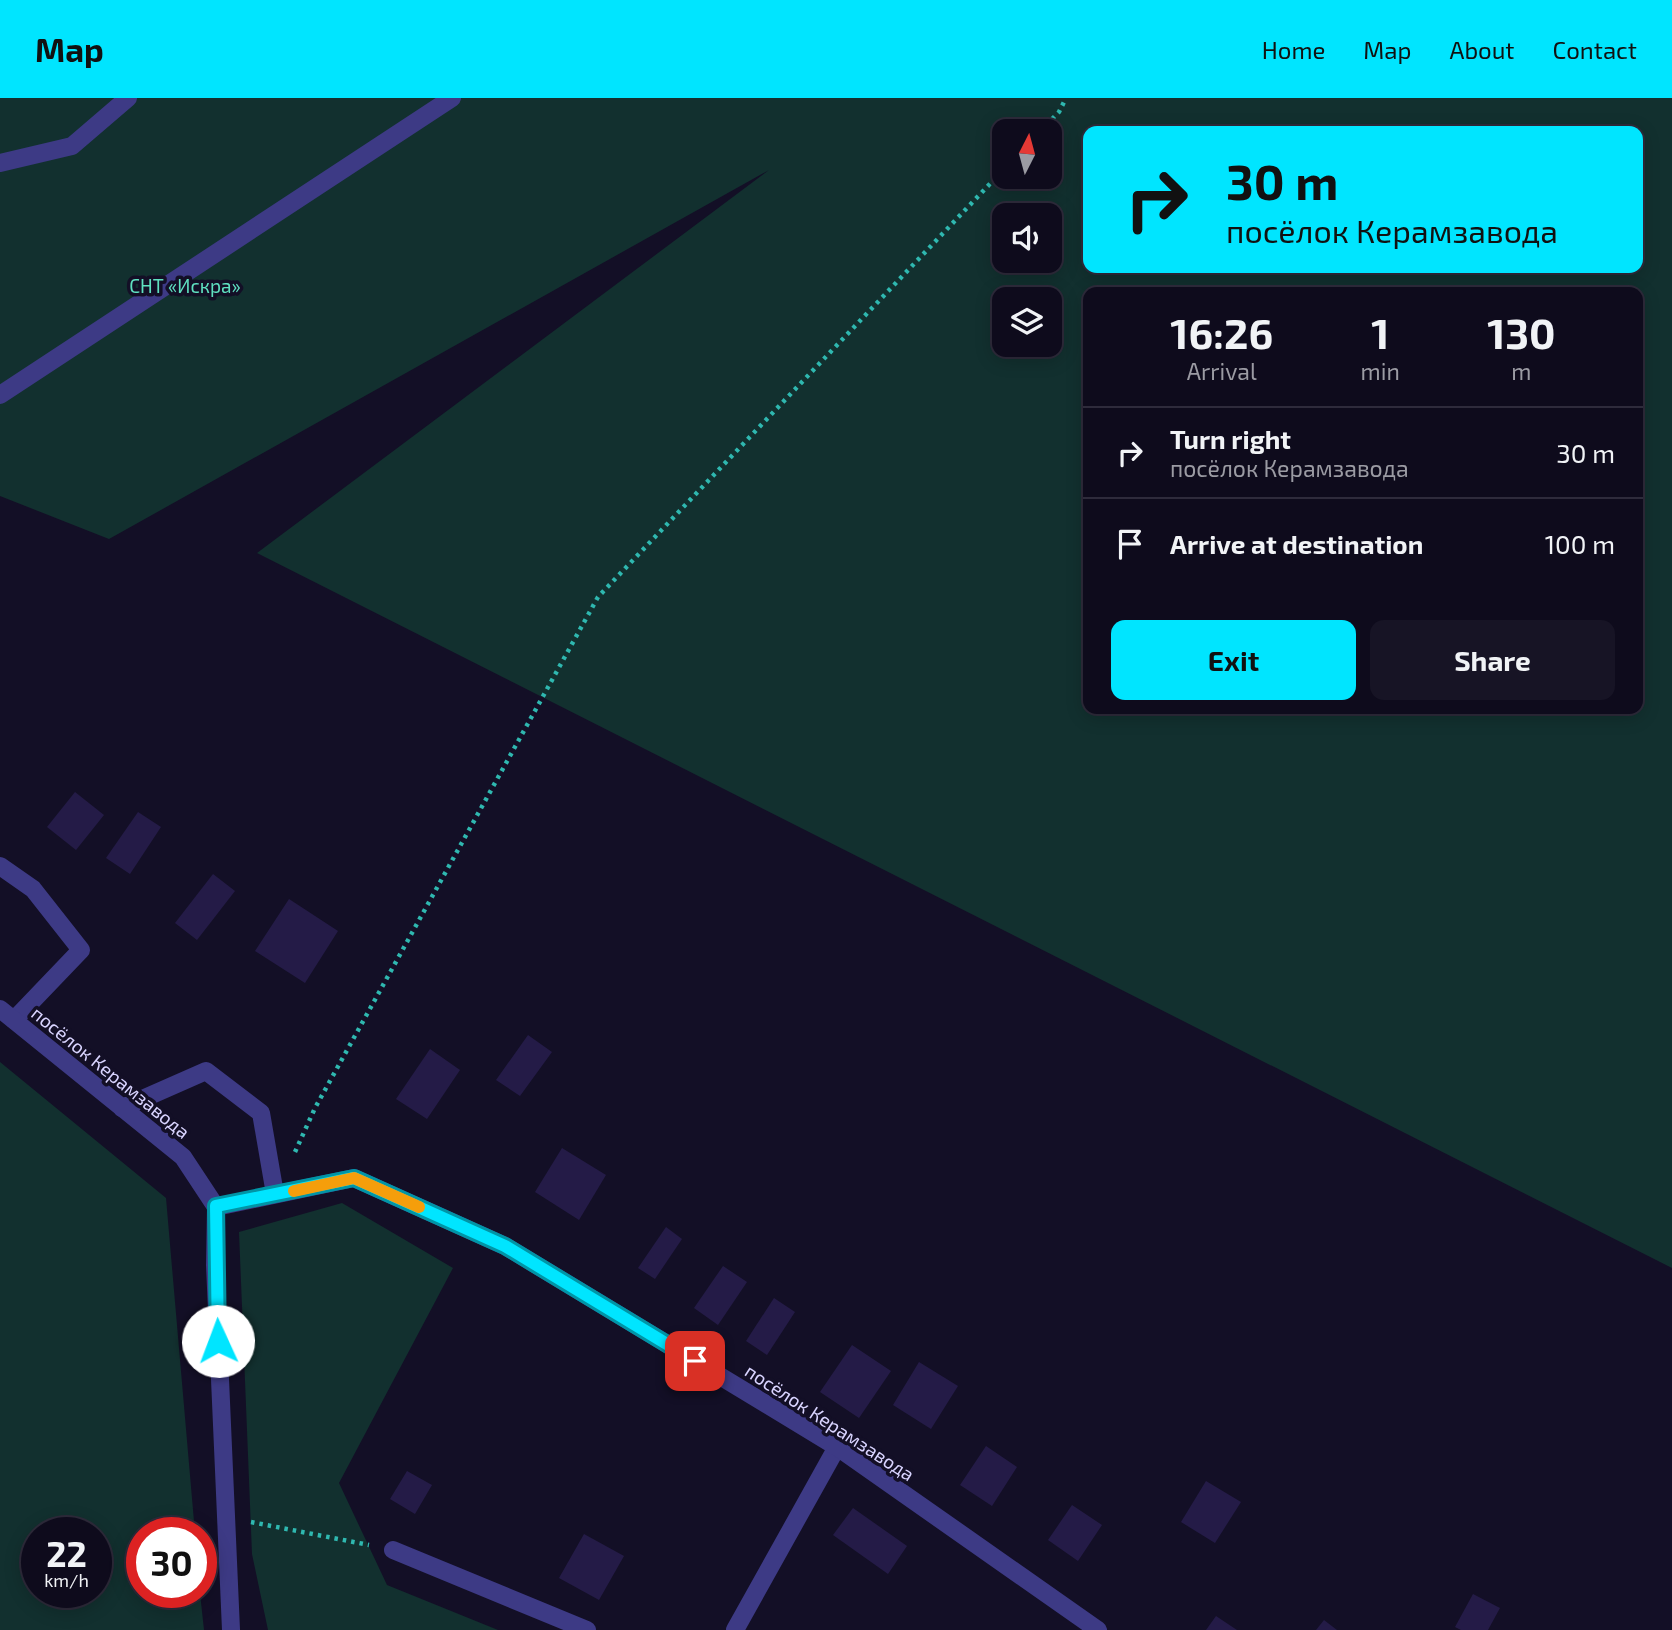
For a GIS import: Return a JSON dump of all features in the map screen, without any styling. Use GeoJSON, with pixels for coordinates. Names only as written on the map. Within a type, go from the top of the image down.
{"type":"FeatureCollection","features":[{"type":"Feature","properties":{"kind":"street"},"geometry":{"type":"LineString","coordinates":[[0,163],[72,146],[128,98]]}},
{"type":"Feature","properties":{"kind":"street"},"geometry":{"type":"LineString","coordinates":[[0,395],[452,98]]}},
{"type":"Feature","properties":{"kind":"street"},"geometry":{"type":"LineString","coordinates":[[0,866],[33,889],[81,950],[14,1020]]}},
{"type":"Feature","properties":{"kind":"street","name":"посёлок Керамзавода"},"geometry":{"type":"LineString","coordinates":[[0,1009],[183,1157],[216,1206],[354,1178],[505,1246],[837,1447],[1098,1630]]}},
{"type":"Feature","properties":{"kind":"street"},"geometry":{"type":"LineString","coordinates":[[122,1108],[206,1071],[261,1113],[275,1194]]}},
{"type":"Feature","properties":{"kind":"street"},"geometry":{"type":"LineString","coordinates":[[216,1206],[215,1265],[231,1630]]}},
{"type":"Feature","properties":{"kind":"street"},"geometry":{"type":"LineString","coordinates":[[735,1630],[837,1447]]}},
{"type":"Feature","properties":{"kind":"street"},"geometry":{"type":"LineString","coordinates":[[393,1550],[587,1630]]}},
{"type":"Feature","properties":{"kind":"path"},"geometry":{"type":"LineString","coordinates":[[1052,119],[1066,98]]}},
{"type":"Feature","properties":{"kind":"path"},"geometry":{"type":"LineString","coordinates":[[275,1194],[315,1108],[598,597],[992,182]]}},
{"type":"Feature","properties":{"kind":"path"},"geometry":{"type":"LineString","coordinates":[[226,1518],[393,1550]]}},
{"type":"Feature","properties":{"kind":"green space","name":"СНТ «Искра»"},"geometry":{"type":"Polygon","coordinates":[[[0,98],[1672,98],[1672,1268],[257,553],[769,170],[109,539],[0,496],[0,98]]]}},
{"type":"Feature","properties":{"kind":"green space"},"geometry":{"type":"Polygon","coordinates":[[[0,1062],[166,1198],[194,1517],[126,1517],[126,1608],[202,1608],[204,1630],[0,1630],[0,1062]]]}},
{"type":"Feature","properties":{"kind":"green space"},"geometry":{"type":"Polygon","coordinates":[[[342,1203],[453,1268],[339,1483],[387,1585],[498,1630],[268,1630],[252,1554],[239,1232],[342,1203]]]}},
{"type":"Feature","properties":{"kind":"building"},"geometry":{"type":"Polygon","coordinates":[[[75,792],[104,815],[76,850],[47,827],[75,792]]]}},
{"type":"Feature","properties":{"kind":"building"},"geometry":{"type":"Polygon","coordinates":[[[138,812],[161,827],[130,874],[106,858],[138,812]]]}},
{"type":"Feature","properties":{"kind":"building"},"geometry":{"type":"Polygon","coordinates":[[[213,874],[235,891],[197,940],[175,923],[213,874]]]}},
{"type":"Feature","properties":{"kind":"building"},"geometry":{"type":"Polygon","coordinates":[[[289,899],[338,931],[305,983],[255,951],[289,899]]]}},
{"type":"Feature","properties":{"kind":"building"},"geometry":{"type":"Polygon","coordinates":[[[528,1035],[552,1052],[520,1096],[496,1080],[528,1035]]]}},
{"type":"Feature","properties":{"kind":"building"},"geometry":{"type":"Polygon","coordinates":[[[430,1049],[460,1070],[427,1119],[396,1099],[430,1049]]]}},
{"type":"Feature","properties":{"kind":"building"},"geometry":{"type":"Polygon","coordinates":[[[562,1148],[606,1175],[579,1220],[535,1192],[562,1148]]]}},
{"type":"Feature","properties":{"kind":"building"},"geometry":{"type":"Polygon","coordinates":[[[666,1227],[682,1239],[655,1279],[638,1268],[666,1227]]]}},
{"type":"Feature","properties":{"kind":"building"},"geometry":{"type":"Polygon","coordinates":[[[723,1266],[747,1282],[718,1325],[694,1308],[723,1266]]]}},
{"type":"Feature","properties":{"kind":"building"},"geometry":{"type":"Polygon","coordinates":[[[774,1298],[795,1312],[767,1355],[746,1341],[774,1298]]]}},
{"type":"Feature","properties":{"kind":"building"},"geometry":{"type":"Polygon","coordinates":[[[852,1345],[891,1371],[859,1418],[820,1392],[852,1345]]]}},
{"type":"Feature","properties":{"kind":"building"},"geometry":{"type":"Polygon","coordinates":[[[919,1362],[958,1386],[931,1429],[893,1405],[919,1362]]]}},
{"type":"Feature","properties":{"kind":"building"},"geometry":{"type":"Polygon","coordinates":[[[986,1446],[1017,1467],[992,1506],[960,1485],[986,1446]]]}},
{"type":"Feature","properties":{"kind":"building"},"geometry":{"type":"Polygon","coordinates":[[[407,1471],[432,1485],[415,1514],[390,1499],[407,1471]]]}},
{"type":"Feature","properties":{"kind":"building"},"geometry":{"type":"Polygon","coordinates":[[[1206,1481],[1241,1502],[1215,1543],[1181,1522],[1206,1481]]]}},
{"type":"Feature","properties":{"kind":"building"},"geometry":{"type":"Polygon","coordinates":[[[1072,1505],[1102,1525],[1078,1561],[1048,1540],[1072,1505]]]}},
{"type":"Feature","properties":{"kind":"building"},"geometry":{"type":"Polygon","coordinates":[[[853,1508],[907,1546],[888,1574],[833,1535],[853,1508]]]}},
{"type":"Feature","properties":{"kind":"building"},"geometry":{"type":"Polygon","coordinates":[[[584,1534],[624,1556],[599,1600],[559,1578],[584,1534]]]}},
{"type":"Feature","properties":{"kind":"building"},"geometry":{"type":"Polygon","coordinates":[[[1473,1594],[1500,1608],[1488,1630],[1461,1630],[1455,1627],[1473,1594]]]}},
{"type":"Feature","properties":{"kind":"building"},"geometry":{"type":"Polygon","coordinates":[[[1216,1616],[1237,1630],[1206,1630],[1216,1616]]]}},
{"type":"Feature","properties":{"kind":"building"},"geometry":{"type":"Polygon","coordinates":[[[1324,1620],[1337,1630],[1316,1630],[1324,1620]]]}},
{"type":"Feature","properties":{"kind":"slow traffic"},"geometry":{"type":"LineString","coordinates":[[294,1191],[354,1178],[419,1207]]}},
{"type":"Feature","properties":{"kind":"route"},"geometry":{"type":"LineString","coordinates":[[218,1341],[216,1206],[354,1178],[505,1246],[695,1361]]}}]}
